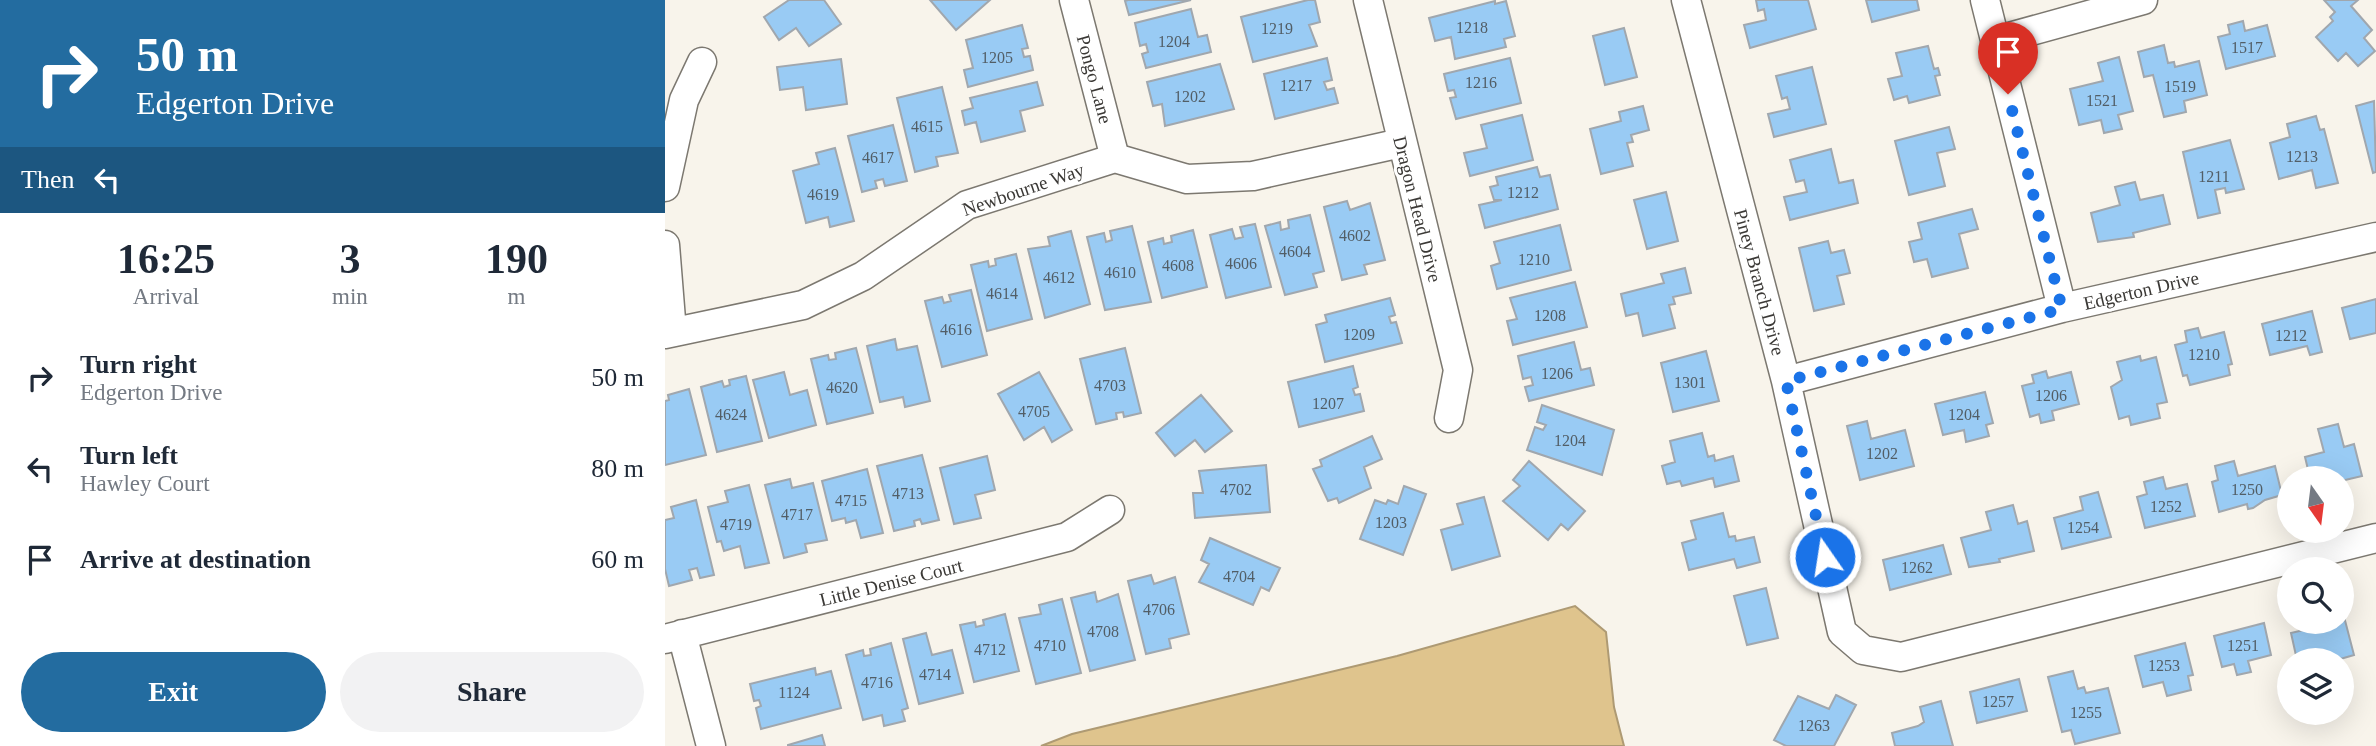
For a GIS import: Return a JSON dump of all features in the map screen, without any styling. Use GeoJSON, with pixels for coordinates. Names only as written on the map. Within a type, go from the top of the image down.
{"type":"FeatureCollection","features":[{"type":"Feature","properties":{"kind":"street","name":"Pongo Lane"},"geometry":{"type":"LineString","coordinates":[[1074,0],[1115,158]]}},
{"type":"Feature","properties":{"kind":"street","name":"Dragon Head Drive"},"geometry":{"type":"LineString","coordinates":[[1368,0],[1458,370],[1449,418]]}},
{"type":"Feature","properties":{"kind":"street","name":"Piney Branch Drive"},"geometry":{"type":"LineString","coordinates":[[1686,0],[1786,381],[1842,632],[1863,650],[1901,657],[2376,538]]}},
{"type":"Feature","properties":{"kind":"street"},"geometry":{"type":"LineString","coordinates":[[1985,0],[2062,309]]}},
{"type":"Feature","properties":{"kind":"street"},"geometry":{"type":"LineString","coordinates":[[1995,41],[2143,0]]}},
{"type":"Feature","properties":{"kind":"street"},"geometry":{"type":"LineString","coordinates":[[665,187],[684,100],[702,62]]}},
{"type":"Feature","properties":{"kind":"street"},"geometry":{"type":"LineString","coordinates":[[1115,158],[1188,179],[1240,177],[1401,143]]}},
{"type":"Feature","properties":{"kind":"street","name":"Newbourne Way"},"geometry":{"type":"LineString","coordinates":[[669,333],[803,305],[863,276],[967,205],[1115,158]]}},
{"type":"Feature","properties":{"kind":"street","name":"Edgerton Drive"},"geometry":{"type":"LineString","coordinates":[[1786,381],[2062,309],[2376,237]]}},
{"type":"Feature","properties":{"kind":"street"},"geometry":{"type":"LineString","coordinates":[[665,245],[669,333]]}},
{"type":"Feature","properties":{"kind":"street","name":"Little Denise Court"},"geometry":{"type":"LineString","coordinates":[[673,636],[1067,537],[1110,510]]}},
{"type":"Feature","properties":{"kind":"street"},"geometry":{"type":"LineString","coordinates":[[673,636],[711,746]]}},
{"type":"Feature","properties":{"kind":"shaded area"},"geometry":{"type":"Polygon","coordinates":[[[1575,606],[1606,632],[1614,707],[1624,746],[1041,746],[1072,734],[1397,656],[1575,606]]]}},
{"type":"Feature","properties":{"kind":"building"},"geometry":{"type":"Polygon","coordinates":[[[789,0],[824,0],[841,24],[809,46],[796,28],[779,40],[764,17],[789,0]]]}},
{"type":"Feature","properties":{"kind":"building"},"geometry":{"type":"Polygon","coordinates":[[[930,0],[990,0],[956,30],[930,0]]]}},
{"type":"Feature","properties":{"kind":"building"},"geometry":{"type":"Polygon","coordinates":[[[1191,0],[1129,15],[1125,1],[1191,0]]]}},
{"type":"Feature","properties":{"kind":"building"},"geometry":{"type":"Polygon","coordinates":[[[1315,0],[1320,22],[1309,25],[1317,46],[1253,62],[1241,17],[1315,0]]]}},
{"type":"Feature","properties":{"kind":"building"},"geometry":{"type":"Polygon","coordinates":[[[1756,0],[1808,0],[1816,29],[1750,48],[1744,25],[1766,20],[1764,9],[1758,11],[1756,0]]]}},
{"type":"Feature","properties":{"kind":"building"},"geometry":{"type":"Polygon","coordinates":[[[1866,0],[1917,0],[1919,10],[1872,22],[1866,0]]]}},
{"type":"Feature","properties":{"kind":"building"},"geometry":{"type":"Polygon","coordinates":[[[2324,0],[2358,0],[2351,6],[2372,30],[2364,38],[2375,51],[2358,66],[2346,53],[2338,61],[2316,37],[2333,21],[2330,17],[2335,12],[2324,0]]]}},
{"type":"Feature","properties":{"kind":"building"},"geometry":{"type":"Polygon","coordinates":[[[1495,1],[1495,4],[1506,1],[1515,36],[1504,39],[1506,47],[1455,59],[1451,37],[1435,41],[1429,18],[1495,1]]]}},
{"type":"Feature","properties":{"kind":"building"},"geometry":{"type":"Polygon","coordinates":[[[1191,9],[1198,37],[1207,35],[1211,52],[1146,68],[1142,54],[1148,52],[1146,44],[1140,46],[1135,23],[1191,9]]]}},
{"type":"Feature","properties":{"kind":"building"},"geometry":{"type":"Polygon","coordinates":[[[2243,21],[2245,31],[2267,25],[2275,56],[2226,69],[2218,37],[2230,34],[2228,25],[2243,21]]]}},
{"type":"Feature","properties":{"kind":"building"},"geometry":{"type":"Polygon","coordinates":[[[1022,25],[1028,48],[1022,49],[1024,57],[1030,56],[1033,70],[968,87],[964,70],[973,68],[966,40],[1022,25]]]}},
{"type":"Feature","properties":{"kind":"building"},"geometry":{"type":"Polygon","coordinates":[[[1624,28],[1637,77],[1605,85],[1593,36],[1624,28]]]}},
{"type":"Feature","properties":{"kind":"building"},"geometry":{"type":"Polygon","coordinates":[[[2164,45],[2168,63],[2174,62],[2175,67],[2199,61],[2207,95],[2184,101],[2186,112],[2164,117],[2153,75],[2144,77],[2138,52],[2164,45]]]}},
{"type":"Feature","properties":{"kind":"building"},"geometry":{"type":"Polygon","coordinates":[[[1928,46],[1934,69],[1938,68],[1940,75],[1935,76],[1940,95],[1909,103],[1907,96],[1894,100],[1888,79],[1902,76],[1896,53],[1928,46]]]}},
{"type":"Feature","properties":{"kind":"building"},"geometry":{"type":"Polygon","coordinates":[[[2119,57],[2133,111],[2118,115],[2122,129],[2104,133],[2101,120],[2079,125],[2070,89],[2103,81],[2098,63],[2119,57]]]}},
{"type":"Feature","properties":{"kind":"building"},"geometry":{"type":"Polygon","coordinates":[[[1327,58],[1332,80],[1324,82],[1327,90],[1334,88],[1338,103],[1275,119],[1264,74],[1327,58]]]}},
{"type":"Feature","properties":{"kind":"building"},"geometry":{"type":"Polygon","coordinates":[[[1510,58],[1521,103],[1456,119],[1450,98],[1456,97],[1454,90],[1448,91],[1444,74],[1510,58]]]}},
{"type":"Feature","properties":{"kind":"building"},"geometry":{"type":"Polygon","coordinates":[[[841,59],[847,104],[806,110],[803,87],[780,90],[777,67],[841,59]]]}},
{"type":"Feature","properties":{"kind":"building"},"geometry":{"type":"Polygon","coordinates":[[[1220,64],[1234,109],[1165,126],[1162,104],[1153,106],[1147,82],[1220,64]]]}},
{"type":"Feature","properties":{"kind":"building"},"geometry":{"type":"Polygon","coordinates":[[[1812,67],[1826,124],[1774,137],[1768,114],[1790,109],[1787,97],[1782,99],[1776,76],[1812,67]]]}},
{"type":"Feature","properties":{"kind":"building"},"geometry":{"type":"Polygon","coordinates":[[[1037,82],[1043,105],[1020,111],[1025,131],[981,142],[976,122],[965,125],[962,111],[973,108],[970,98],[1037,82]]]}},
{"type":"Feature","properties":{"kind":"building"},"geometry":{"type":"Polygon","coordinates":[[[942,87],[958,153],[936,157],[938,166],[915,172],[897,98],[942,87]]]}},
{"type":"Feature","properties":{"kind":"building"},"geometry":{"type":"Polygon","coordinates":[[[2374,101],[2376,172],[2373,173],[2356,106],[2374,101]]]}},
{"type":"Feature","properties":{"kind":"building"},"geometry":{"type":"Polygon","coordinates":[[[1643,106],[1649,130],[1631,135],[1633,142],[1627,143],[1633,166],[1601,174],[1590,129],[1621,121],[1619,112],[1643,106]]]}},
{"type":"Feature","properties":{"kind":"building"},"geometry":{"type":"Polygon","coordinates":[[[1522,115],[1533,160],[1470,176],[1464,153],[1487,148],[1481,125],[1522,115]]]}},
{"type":"Feature","properties":{"kind":"building"},"geometry":{"type":"Polygon","coordinates":[[[2316,116],[2320,130],[2324,129],[2338,183],[2316,188],[2312,170],[2279,179],[2270,143],[2290,137],[2287,124],[2316,116]]]}},
{"type":"Feature","properties":{"kind":"building"},"geometry":{"type":"Polygon","coordinates":[[[893,125],[907,181],[885,186],[883,179],[875,181],[877,188],[862,192],[848,136],[893,125]]]}},
{"type":"Feature","properties":{"kind":"building"},"geometry":{"type":"Polygon","coordinates":[[[1949,127],[1955,149],[1937,153],[1945,186],[1909,195],[1895,141],[1949,127]]]}},
{"type":"Feature","properties":{"kind":"building"},"geometry":{"type":"Polygon","coordinates":[[[2230,140],[2244,189],[2226,193],[2225,188],[2215,190],[2220,213],[2198,218],[2183,152],[2230,140]]]}},
{"type":"Feature","properties":{"kind":"building"},"geometry":{"type":"Polygon","coordinates":[[[835,148],[854,221],[830,227],[828,217],[806,223],[793,171],[819,164],[816,153],[835,148]]]}},
{"type":"Feature","properties":{"kind":"building"},"geometry":{"type":"Polygon","coordinates":[[[1831,149],[1839,183],[1853,180],[1858,203],[1790,220],[1784,197],[1807,192],[1804,180],[1796,182],[1790,160],[1831,149]]]}},
{"type":"Feature","properties":{"kind":"building"},"geometry":{"type":"Polygon","coordinates":[[[1537,167],[1540,177],[1550,175],[1558,209],[1485,228],[1479,205],[1502,200],[1494,200],[1490,187],[1498,185],[1496,177],[1537,167]]]}},
{"type":"Feature","properties":{"kind":"building"},"geometry":{"type":"Polygon","coordinates":[[[2135,182],[2140,200],[2163,195],[2170,224],[2133,233],[2134,237],[2098,242],[2091,213],[2120,205],[2115,187],[2135,182]]]}},
{"type":"Feature","properties":{"kind":"building"},"geometry":{"type":"Polygon","coordinates":[[[1666,192],[1678,241],[1647,249],[1634,200],[1666,192]]]}},
{"type":"Feature","properties":{"kind":"building"},"geometry":{"type":"Polygon","coordinates":[[[1347,201],[1350,210],[1370,203],[1385,260],[1364,265],[1367,274],[1342,280],[1324,207],[1347,201]]]}},
{"type":"Feature","properties":{"kind":"building"},"geometry":{"type":"Polygon","coordinates":[[[1972,209],[1978,229],[1959,234],[1968,268],[1932,277],[1927,259],[1914,262],[1909,242],[1922,239],[1918,223],[1972,209]]]}},
{"type":"Feature","properties":{"kind":"building"},"geometry":{"type":"Polygon","coordinates":[[[1310,215],[1324,271],[1313,274],[1317,287],[1285,295],[1265,226],[1280,222],[1281,230],[1289,228],[1288,220],[1310,215]]]}},
{"type":"Feature","properties":{"kind":"building"},"geometry":{"type":"Polygon","coordinates":[[[1255,224],[1271,287],[1226,298],[1210,235],[1232,229],[1235,239],[1243,237],[1240,227],[1255,224]]]}},
{"type":"Feature","properties":{"kind":"building"},"geometry":{"type":"Polygon","coordinates":[[[1560,225],[1571,270],[1497,289],[1491,266],[1500,263],[1494,242],[1560,225]]]}},
{"type":"Feature","properties":{"kind":"building"},"geometry":{"type":"Polygon","coordinates":[[[1132,226],[1151,302],[1105,310],[1087,237],[1104,233],[1106,242],[1112,240],[1110,231],[1132,226]]]}},
{"type":"Feature","properties":{"kind":"building"},"geometry":{"type":"Polygon","coordinates":[[[1193,230],[1207,287],[1162,298],[1148,242],[1163,238],[1164,244],[1172,242],[1171,236],[1193,230]]]}},
{"type":"Feature","properties":{"kind":"building"},"geometry":{"type":"Polygon","coordinates":[[[1071,231],[1090,304],[1045,318],[1028,249],[1050,246],[1048,237],[1071,231]]]}},
{"type":"Feature","properties":{"kind":"building"},"geometry":{"type":"Polygon","coordinates":[[[1828,241],[1831,253],[1844,250],[1850,273],[1837,276],[1844,304],[1814,311],[1799,248],[1828,241]]]}},
{"type":"Feature","properties":{"kind":"building"},"geometry":{"type":"Polygon","coordinates":[[[1016,254],[1032,319],[987,331],[971,265],[988,261],[989,267],[996,265],[995,259],[1016,254]]]}},
{"type":"Feature","properties":{"kind":"building"},"geometry":{"type":"Polygon","coordinates":[[[1685,268],[1691,293],[1673,297],[1675,304],[1669,305],[1675,328],[1643,336],[1638,313],[1626,316],[1621,294],[1664,283],[1661,274],[1685,268]]]}},
{"type":"Feature","properties":{"kind":"building"},"geometry":{"type":"Polygon","coordinates":[[[1575,282],[1587,327],[1513,345],[1507,321],[1517,319],[1510,298],[1575,282]]]}},
{"type":"Feature","properties":{"kind":"building"},"geometry":{"type":"Polygon","coordinates":[[[971,290],[987,355],[942,367],[925,301],[942,297],[944,303],[951,301],[949,295],[971,290]]]}},
{"type":"Feature","properties":{"kind":"building"},"geometry":{"type":"Polygon","coordinates":[[[1390,298],[1395,315],[1389,317],[1391,323],[1396,322],[1402,343],[1325,362],[1316,325],[1327,322],[1325,315],[1390,298]]]}},
{"type":"Feature","properties":{"kind":"building"},"geometry":{"type":"Polygon","coordinates":[[[2376,299],[2376,333],[2350,339],[2342,308],[2376,299]]]}},
{"type":"Feature","properties":{"kind":"building"},"geometry":{"type":"Polygon","coordinates":[[[2312,311],[2322,352],[2310,355],[2307,346],[2270,355],[2262,324],[2312,311]]]}},
{"type":"Feature","properties":{"kind":"building"},"geometry":{"type":"Polygon","coordinates":[[[2198,328],[2201,338],[2224,332],[2232,364],[2228,365],[2230,375],[2190,385],[2187,375],[2183,376],[2175,345],[2187,342],[2185,331],[2198,328]]]}},
{"type":"Feature","properties":{"kind":"building"},"geometry":{"type":"Polygon","coordinates":[[[895,339],[897,350],[917,346],[930,401],[905,407],[903,397],[880,402],[867,346],[895,339]]]}},
{"type":"Feature","properties":{"kind":"building"},"geometry":{"type":"Polygon","coordinates":[[[1574,342],[1581,370],[1590,368],[1594,385],[1529,401],[1525,387],[1533,385],[1531,377],[1523,379],[1518,356],[1574,342]]]}},
{"type":"Feature","properties":{"kind":"building"},"geometry":{"type":"Polygon","coordinates":[[[856,348],[873,413],[827,424],[811,359],[828,355],[829,360],[836,359],[835,353],[856,348]]]}},
{"type":"Feature","properties":{"kind":"building"},"geometry":{"type":"Polygon","coordinates":[[[1125,348],[1141,413],[1124,417],[1123,412],[1116,413],[1117,419],[1096,424],[1080,359],[1125,348]]]}},
{"type":"Feature","properties":{"kind":"building"},"geometry":{"type":"Polygon","coordinates":[[[1706,351],[1719,401],[1673,412],[1661,363],[1706,351]]]}},
{"type":"Feature","properties":{"kind":"building"},"geometry":{"type":"Polygon","coordinates":[[[2140,356],[2141,361],[2156,357],[2167,402],[2157,404],[2160,418],[2131,425],[2129,416],[2119,419],[2111,387],[2122,380],[2117,362],[2140,356]]]}},
{"type":"Feature","properties":{"kind":"building"},"geometry":{"type":"Polygon","coordinates":[[[1353,366],[1358,387],[1353,389],[1355,395],[1360,394],[1364,411],[1299,427],[1288,382],[1353,366]]]}},
{"type":"Feature","properties":{"kind":"building"},"geometry":{"type":"Polygon","coordinates":[[[2046,371],[2048,378],[2071,372],[2079,404],[2052,411],[2054,420],[2041,423],[2039,414],[2030,417],[2022,386],[2034,383],[2032,375],[2046,371]]]}},
{"type":"Feature","properties":{"kind":"building"},"geometry":{"type":"Polygon","coordinates":[[[784,372],[790,395],[807,390],[816,425],[769,438],[753,380],[784,372]]]}},
{"type":"Feature","properties":{"kind":"building"},"geometry":{"type":"Polygon","coordinates":[[[1039,372],[1072,430],[1052,442],[1044,427],[1024,440],[998,394],[1039,372]]]}},
{"type":"Feature","properties":{"kind":"building"},"geometry":{"type":"Polygon","coordinates":[[[746,376],[762,441],[717,452],[701,387],[722,381],[724,387],[730,385],[729,380],[746,376]]]}},
{"type":"Feature","properties":{"kind":"building"},"geometry":{"type":"Polygon","coordinates":[[[689,389],[706,455],[665,465],[665,401],[669,400],[668,395],[689,389]]]}},
{"type":"Feature","properties":{"kind":"building"},"geometry":{"type":"Polygon","coordinates":[[[1985,392],[1993,423],[1986,425],[1989,436],[1966,442],[1964,430],[1943,435],[1935,404],[1985,392]]]}},
{"type":"Feature","properties":{"kind":"building"},"geometry":{"type":"Polygon","coordinates":[[[1201,395],[1232,431],[1205,452],[1195,440],[1175,456],[1156,433],[1201,395]]]}},
{"type":"Feature","properties":{"kind":"building"},"geometry":{"type":"Polygon","coordinates":[[[1542,405],[1614,430],[1602,475],[1527,450],[1535,427],[1543,430],[1546,425],[1537,422],[1542,405]]]}},
{"type":"Feature","properties":{"kind":"building"},"geometry":{"type":"Polygon","coordinates":[[[1867,421],[1871,439],[1905,430],[1914,466],[1860,480],[1847,426],[1867,421]]]}},
{"type":"Feature","properties":{"kind":"building"},"geometry":{"type":"Polygon","coordinates":[[[2338,424],[2344,447],[2354,444],[2362,476],[2354,478],[2354,466],[2307,466],[2305,457],[2324,452],[2318,429],[2338,424]]]}},
{"type":"Feature","properties":{"kind":"building"},"geometry":{"type":"Polygon","coordinates":[[[1702,433],[1708,457],[1714,455],[1715,461],[1733,456],[1739,481],[1715,487],[1713,478],[1682,486],[1680,481],[1667,484],[1662,466],[1675,462],[1670,441],[1702,433]]]}},
{"type":"Feature","properties":{"kind":"building"},"geometry":{"type":"Polygon","coordinates":[[[1372,436],[1382,459],[1364,467],[1371,488],[1339,503],[1337,498],[1328,501],[1313,469],[1322,466],[1320,460],[1372,436]]]}},
{"type":"Feature","properties":{"kind":"building"},"geometry":{"type":"Polygon","coordinates":[[[922,455],[939,520],[922,524],[920,519],[914,521],[915,526],[894,531],[877,466],[922,455]]]}},
{"type":"Feature","properties":{"kind":"building"},"geometry":{"type":"Polygon","coordinates":[[[987,456],[995,490],[975,495],[981,518],[954,524],[940,468],[987,456]]]}},
{"type":"Feature","properties":{"kind":"building"},"geometry":{"type":"Polygon","coordinates":[[[1529,461],[1585,511],[1568,530],[1561,524],[1548,540],[1503,501],[1520,486],[1513,480],[1529,461]]]}},
{"type":"Feature","properties":{"kind":"building"},"geometry":{"type":"Polygon","coordinates":[[[2234,461],[2238,476],[2275,466],[2277,496],[2253,508],[2248,509],[2247,504],[2219,512],[2212,482],[2218,480],[2215,466],[2234,461]]]}},
{"type":"Feature","properties":{"kind":"building"},"geometry":{"type":"Polygon","coordinates":[[[1266,465],[1270,512],[1195,518],[1193,493],[1203,493],[1199,471],[1266,465]]]}},
{"type":"Feature","properties":{"kind":"building"},"geometry":{"type":"Polygon","coordinates":[[[867,469],[883,533],[861,538],[856,520],[846,523],[845,518],[832,521],[822,481],[867,469]]]}},
{"type":"Feature","properties":{"kind":"building"},"geometry":{"type":"Polygon","coordinates":[[[2163,477],[2166,489],[2187,484],[2195,516],[2145,528],[2137,497],[2147,494],[2144,482],[2163,477]]]}},
{"type":"Feature","properties":{"kind":"building"},"geometry":{"type":"Polygon","coordinates":[[[790,479],[792,488],[813,483],[827,540],[805,544],[807,552],[784,558],[765,485],[790,479]]]}},
{"type":"Feature","properties":{"kind":"building"},"geometry":{"type":"Polygon","coordinates":[[[749,485],[769,563],[745,568],[740,546],[724,551],[721,541],[717,542],[708,507],[728,502],[725,491],[749,485]]]}},
{"type":"Feature","properties":{"kind":"building"},"geometry":{"type":"Polygon","coordinates":[[[1404,486],[1426,494],[1403,555],[1360,539],[1375,500],[1386,504],[1388,500],[1398,504],[1404,486]]]}},
{"type":"Feature","properties":{"kind":"building"},"geometry":{"type":"Polygon","coordinates":[[[2098,492],[2111,537],[2062,549],[2054,518],[2083,510],[2080,497],[2098,492]]]}},
{"type":"Feature","properties":{"kind":"building"},"geometry":{"type":"Polygon","coordinates":[[[1484,497],[1500,556],[1452,570],[1441,530],[1463,524],[1457,504],[1484,497]]]}},
{"type":"Feature","properties":{"kind":"building"},"geometry":{"type":"Polygon","coordinates":[[[696,500],[714,575],[700,578],[697,568],[689,570],[692,580],[669,586],[665,569],[665,520],[674,518],[671,507],[696,500]]]}},
{"type":"Feature","properties":{"kind":"building"},"geometry":{"type":"Polygon","coordinates":[[[2013,505],[2018,524],[2027,521],[2034,551],[1999,559],[2000,562],[1969,567],[1961,538],[1991,530],[1986,512],[2013,505]]]}},
{"type":"Feature","properties":{"kind":"building"},"geometry":{"type":"Polygon","coordinates":[[[1723,513],[1729,537],[1735,536],[1736,541],[1754,537],[1760,562],[1737,568],[1734,559],[1689,570],[1682,543],[1696,539],[1691,521],[1723,513]]]}},
{"type":"Feature","properties":{"kind":"building"},"geometry":{"type":"Polygon","coordinates":[[[1210,538],[1280,568],[1269,591],[1261,587],[1253,605],[1199,582],[1209,564],[1201,560],[1210,538]]]}},
{"type":"Feature","properties":{"kind":"building"},"geometry":{"type":"Polygon","coordinates":[[[1943,545],[1951,574],[1890,590],[1883,560],[1943,545]]]}},
{"type":"Feature","properties":{"kind":"building"},"geometry":{"type":"Polygon","coordinates":[[[1151,575],[1154,584],[1175,577],[1189,634],[1169,639],[1171,648],[1146,654],[1128,581],[1151,575]]]}},
{"type":"Feature","properties":{"kind":"building"},"geometry":{"type":"Polygon","coordinates":[[[1766,588],[1778,638],[1747,645],[1734,596],[1766,588]]]}},
{"type":"Feature","properties":{"kind":"building"},"geometry":{"type":"Polygon","coordinates":[[[1095,592],[1097,602],[1118,594],[1135,660],[1090,671],[1071,598],[1095,592]]]}},
{"type":"Feature","properties":{"kind":"building"},"geometry":{"type":"Polygon","coordinates":[[[1062,599],[1081,673],[1036,684],[1019,618],[1041,614],[1039,605],[1062,599]]]}},
{"type":"Feature","properties":{"kind":"building"},"geometry":{"type":"Polygon","coordinates":[[[1005,614],[1019,671],[974,682],[960,625],[975,622],[976,627],[984,625],[983,620],[1005,614]]]}},
{"type":"Feature","properties":{"kind":"building"},"geometry":{"type":"Polygon","coordinates":[[[2264,623],[2271,655],[2248,661],[2251,672],[2237,675],[2234,664],[2222,667],[2214,636],[2264,623]]]}},
{"type":"Feature","properties":{"kind":"building"},"geometry":{"type":"Polygon","coordinates":[[[926,633],[932,655],[952,650],[963,693],[919,704],[903,639],[926,633]]]}},
{"type":"Feature","properties":{"kind":"building"},"geometry":{"type":"Polygon","coordinates":[[[2291,634],[2349,634],[2352,648],[2294,648],[2291,634]]]}},
{"type":"Feature","properties":{"kind":"building"},"geometry":{"type":"Polygon","coordinates":[[[891,643],[908,708],[902,710],[905,721],[884,726],[882,715],[863,720],[846,655],[863,650],[864,656],[871,655],[870,649],[891,643]]]}},
{"type":"Feature","properties":{"kind":"building"},"geometry":{"type":"Polygon","coordinates":[[[2185,643],[2193,675],[2188,676],[2191,690],[2167,696],[2163,682],[2143,687],[2135,656],[2185,643]]]}},
{"type":"Feature","properties":{"kind":"building"},"geometry":{"type":"Polygon","coordinates":[[[815,668],[816,675],[831,671],[841,708],[761,729],[756,708],[761,706],[759,700],[754,701],[750,684],[815,668]]]}},
{"type":"Feature","properties":{"kind":"building"},"geometry":{"type":"Polygon","coordinates":[[[2073,671],[2078,689],[2084,687],[2086,693],[2108,688],[2120,733],[2075,744],[2071,730],[2062,732],[2048,677],[2073,671]]]}},
{"type":"Feature","properties":{"kind":"building"},"geometry":{"type":"Polygon","coordinates":[[[2019,679],[2027,711],[1977,723],[1970,692],[2019,679]]]}},
{"type":"Feature","properties":{"kind":"building"},"geometry":{"type":"Polygon","coordinates":[[[1836,695],[1856,705],[1834,746],[1786,746],[1774,740],[1798,696],[1829,709],[1836,695]]]}},
{"type":"Feature","properties":{"kind":"building"},"geometry":{"type":"Polygon","coordinates":[[[1941,701],[1953,746],[1895,746],[1892,733],[1918,726],[1924,722],[1920,707],[1941,701]]]}},
{"type":"Feature","properties":{"kind":"building"},"geometry":{"type":"Polygon","coordinates":[[[822,735],[825,746],[788,746],[788,745],[822,735]]]}},
{"type":"Feature","properties":{"kind":"route"},"geometry":{"type":"LineString","coordinates":[[1825,557],[1786,381],[2062,309],[2008,94]]}}]}
